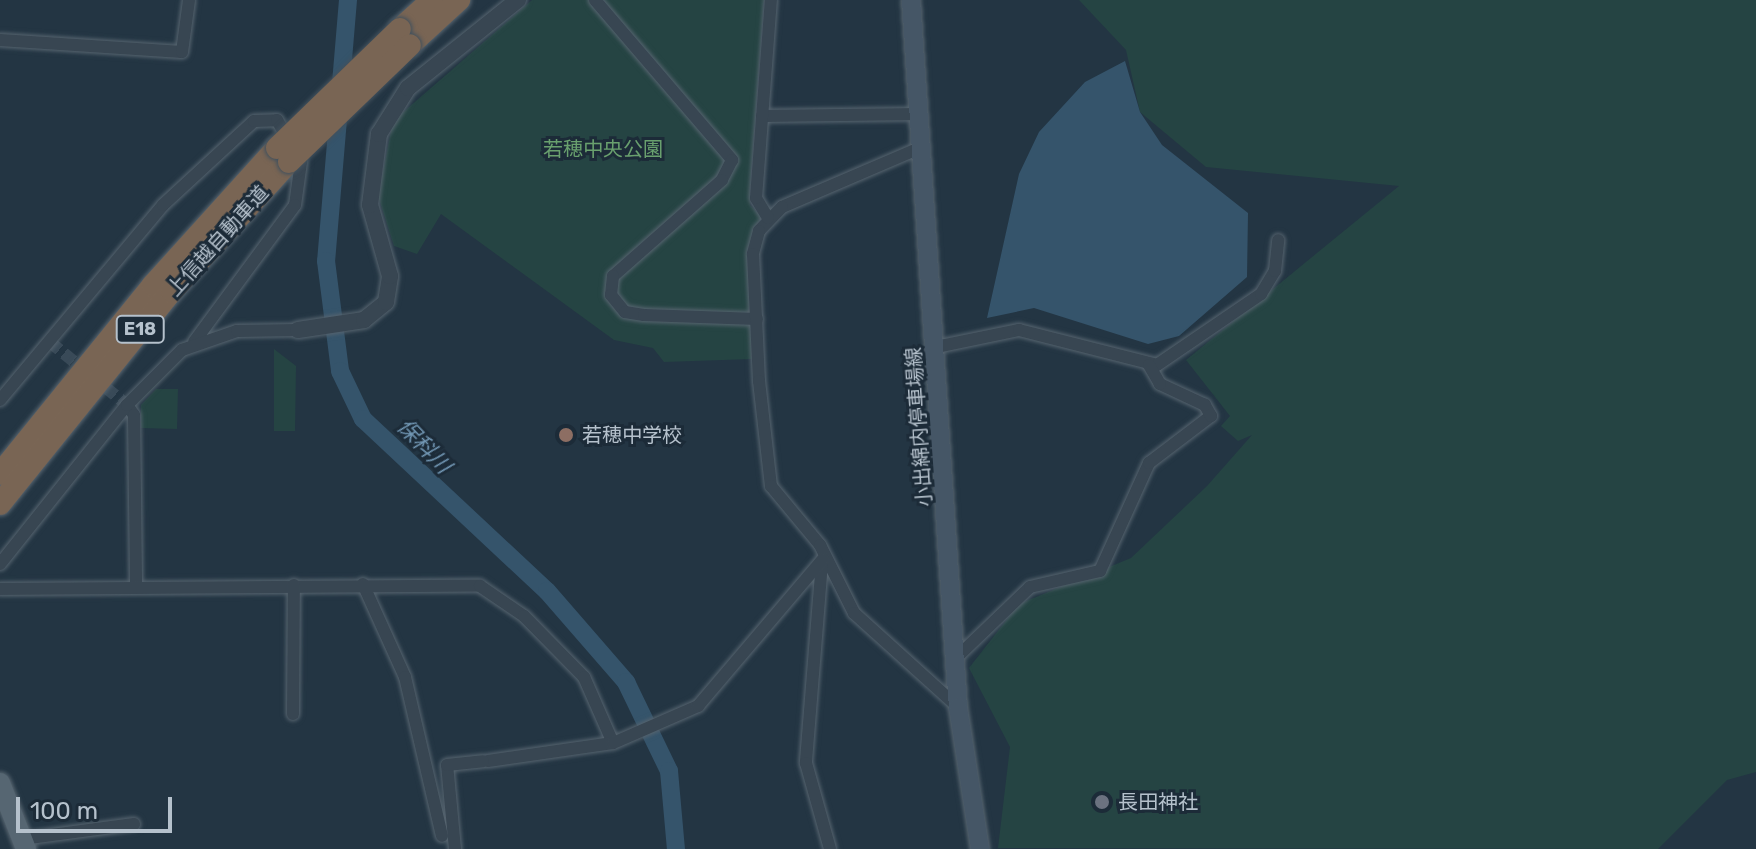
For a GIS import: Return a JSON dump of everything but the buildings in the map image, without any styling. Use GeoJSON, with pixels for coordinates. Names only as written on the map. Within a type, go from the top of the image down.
{"type":"FeatureCollection","features":[{"type":"Feature","properties":{"kind":"highway","name":"上信越自動車道"},"geometry":{"type":"LineString","coordinates":[[405,37],[432,0]]}},
{"type":"Feature","properties":{"kind":"highway","name":"上信越自動車道"},"geometry":{"type":"LineString","coordinates":[[0,474],[153,285],[405,37],[459,0]]}},
{"type":"Feature","properties":{"kind":"highway","name":"上信越自動車道"},"geometry":{"type":"LineString","coordinates":[[0,504],[283,155]]}},
{"type":"Feature","properties":{"kind":"main road","name":"小出綿内停車場線"},"geometry":{"type":"LineString","coordinates":[[911,0],[958,707],[980,849]]}},
{"type":"Feature","properties":{"kind":"main road"},"geometry":{"type":"LineString","coordinates":[[0,783],[23,846]]}},
{"type":"Feature","properties":{"kind":"street"},"geometry":{"type":"LineString","coordinates":[[0,40],[182,52],[189,0]]}},
{"type":"Feature","properties":{"kind":"street"},"geometry":{"type":"LineString","coordinates":[[194,342],[237,331],[298,330],[364,320],[377,314],[390,290],[370,205],[379,134],[408,88],[518,0]]}},
{"type":"Feature","properties":{"kind":"street"},"geometry":{"type":"LineString","coordinates":[[595,0],[732,160],[722,180],[613,276],[611,295],[625,312],[757,319]]}},
{"type":"Feature","properties":{"kind":"street"},"geometry":{"type":"LineString","coordinates":[[768,218],[756,198],[771,0]]}},
{"type":"Feature","properties":{"kind":"street"},"geometry":{"type":"LineString","coordinates":[[762,116],[920,114]]}},
{"type":"Feature","properties":{"kind":"street"},"geometry":{"type":"LineString","coordinates":[[0,400],[163,205],[254,121],[277,120],[301,162],[295,205],[194,342],[127,405],[0,564]]}},
{"type":"Feature","properties":{"kind":"street"},"geometry":{"type":"LineString","coordinates":[[922,147],[768,218],[753,254],[757,319],[771,486],[823,559],[854,613],[958,707]]}},
{"type":"Feature","properties":{"kind":"street"},"geometry":{"type":"LineString","coordinates":[[936,347],[1019,330],[1149,365],[1167,361],[1261,294],[1275,271],[1278,240]]}},
{"type":"Feature","properties":{"kind":"street"},"geometry":{"type":"LineString","coordinates":[[955,659],[1030,587],[1100,571],[1149,463],[1211,416],[1205,405],[1160,384],[1149,365]]}},
{"type":"Feature","properties":{"kind":"street"},"geometry":{"type":"LineString","coordinates":[[127,405],[134,415],[136,587]]}},
{"type":"Feature","properties":{"kind":"street"},"geometry":{"type":"LineString","coordinates":[[455,849],[447,765],[613,743],[672,722],[723,681],[823,559]]}},
{"type":"Feature","properties":{"kind":"street"},"geometry":{"type":"LineString","coordinates":[[823,559],[806,763],[830,849]]}},
{"type":"Feature","properties":{"kind":"street"},"geometry":{"type":"LineString","coordinates":[[0,589],[363,584],[495,591],[584,677],[613,743]]}},
{"type":"Feature","properties":{"kind":"street"},"geometry":{"type":"LineString","coordinates":[[363,584],[405,677],[442,836]]}},
{"type":"Feature","properties":{"kind":"street"},"geometry":{"type":"LineString","coordinates":[[293,714],[294,585]]}},
{"type":"Feature","properties":{"kind":"street"},"geometry":{"type":"LineString","coordinates":[[23,846],[134,824]]}},
{"type":"Feature","properties":{"kind":"green space","name":"若穂中央公園"},"geometry":{"type":"Polygon","coordinates":[[[532,0],[764,0],[750,187],[750,205],[761,216],[747,255],[752,359],[664,362],[653,348],[614,340],[441,214],[417,254],[394,246],[378,196],[393,121],[532,0]]]}},
{"type":"Feature","properties":{"kind":"green space"},"geometry":{"type":"Polygon","coordinates":[[[1079,0],[1756,0],[1756,772],[1727,780],[1658,849],[998,848],[1010,747],[969,668],[1019,604],[1131,558],[1207,486],[1252,435],[1238,441],[1221,426],[1230,416],[1186,360],[1399,186],[1206,167],[1140,112],[1126,50],[1079,0]]]}},
{"type":"Feature","properties":{"kind":"green space"},"geometry":{"type":"Polygon","coordinates":[[[274,349],[296,366],[295,431],[274,431],[274,349]]]}},
{"type":"Feature","properties":{"kind":"green space"},"geometry":{"type":"Polygon","coordinates":[[[156,389],[178,389],[177,429],[141,428],[141,405],[156,389]]]}},
{"type":"Feature","properties":{"kind":"water"},"geometry":{"type":"Polygon","coordinates":[[[1125,61],[1140,112],[1162,145],[1248,213],[1247,277],[1179,336],[1148,344],[1034,308],[987,318],[1019,174],[1039,132],[1085,82],[1125,61]]]}},
{"type":"Feature","properties":{"kind":"waterway","name":"保科川"},"geometry":{"type":"LineString","coordinates":[[348,0],[326,261],[340,371],[363,419],[547,591],[626,682],[669,771],[676,849]]}},
{"type":"Feature","properties":{"kind":"tunnel"},"geometry":{"type":"LineString","coordinates":[[50,342],[127,405]]}},
{"type":"Feature","properties":{"kind":"place","name":"若穂中学校"},"geometry":{"type":"Point","coordinates":[566,435]}},
{"type":"Feature","properties":{"kind":"place","name":"長田神社"},"geometry":{"type":"Point","coordinates":[1102,802]}}]}
